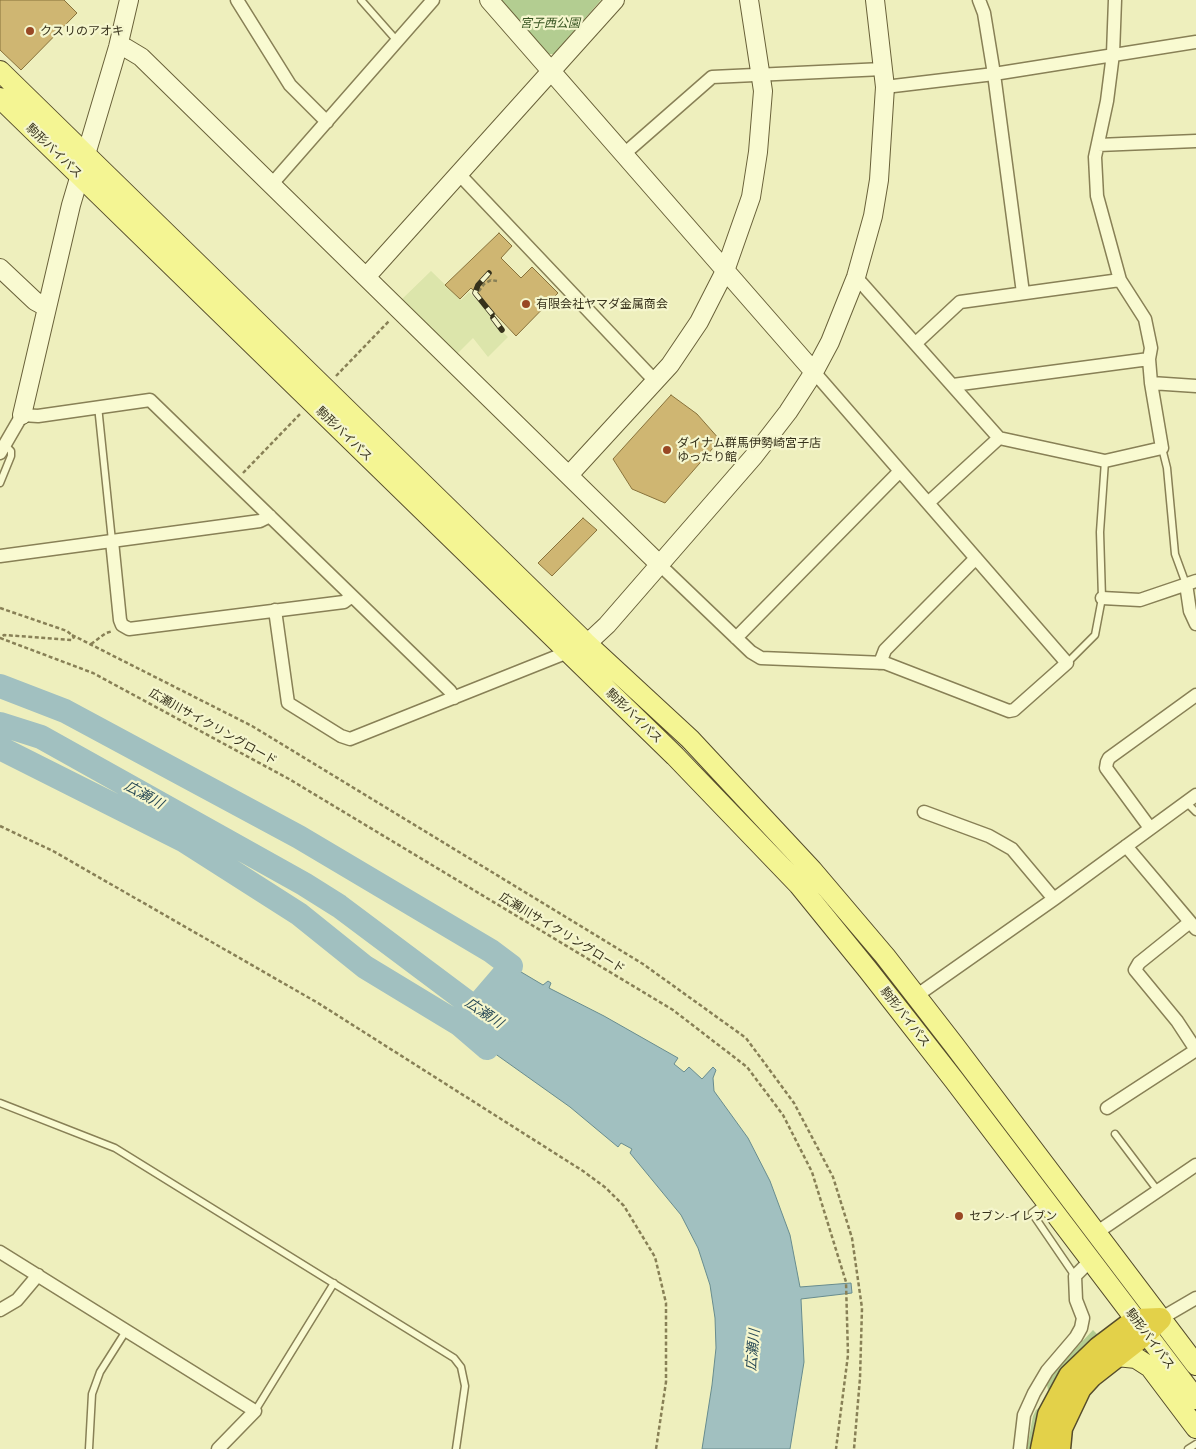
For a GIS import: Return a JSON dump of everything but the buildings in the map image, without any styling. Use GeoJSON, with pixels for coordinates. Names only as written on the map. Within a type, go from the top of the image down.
{"type":"FeatureCollection","features":[{"type":"Feature","properties":{"kind":"highway"},"geometry":{"type":"LineString","coordinates":[[1059,1449],[1060,1428],[1080,1388],[1091,1376],[1117,1356],[1148,1324]]}},
{"type":"Feature","properties":{"kind":"highway"},"geometry":{"type":"LineString","coordinates":[[1042,1449],[1045,1429],[1054,1402],[1070,1376],[1081,1364],[1148,1324]]}},
{"type":"Feature","properties":{"kind":"main road","name":"駒形バイパス"},"geometry":{"type":"LineString","coordinates":[[0,71],[85,154],[318,395],[576,647],[690,739],[812,870],[1046,1202],[1091,1260],[1148,1324],[1196,1366]]}},
{"type":"Feature","properties":{"kind":"main road","name":"駒形バイパス"},"geometry":{"type":"LineString","coordinates":[[0,98],[79,175],[318,395]]}},
{"type":"Feature","properties":{"kind":"main road","name":"駒形バイパス"},"geometry":{"type":"LineString","coordinates":[[877,963],[916,996],[1096,1233],[1148,1324],[1196,1399]]}},
{"type":"Feature","properties":{"kind":"main road"},"geometry":{"type":"LineString","coordinates":[[1117,1356],[1136,1358],[1150,1367],[1196,1428]]}},
{"type":"Feature","properties":{"kind":"street"},"geometry":{"type":"LineString","coordinates":[[2,446],[22,414],[79,175],[118,47],[129,0]]}},
{"type":"Feature","properties":{"kind":"street"},"geometry":{"type":"LineString","coordinates":[[237,0],[290,85],[327,122]]}},
{"type":"Feature","properties":{"kind":"street"},"geometry":{"type":"LineString","coordinates":[[271,185],[433,0]]}},
{"type":"Feature","properties":{"kind":"street"},"geometry":{"type":"LineString","coordinates":[[118,47],[126,48],[141,57],[751,652],[761,658],[889,664],[1009,711],[1014,710],[1067,663],[489,0]]}},
{"type":"Feature","properties":{"kind":"street"},"geometry":{"type":"LineString","coordinates":[[366,277],[550,70],[615,0]]}},
{"type":"Feature","properties":{"kind":"street"},"geometry":{"type":"LineString","coordinates":[[569,476],[656,382],[699,322],[725,271],[751,197],[758,152],[763,91],[749,0]]}},
{"type":"Feature","properties":{"kind":"street"},"geometry":{"type":"LineString","coordinates":[[275,610],[288,703],[341,736],[350,739],[576,647],[607,625],[754,456],[814,372],[830,342],[856,277],[879,180],[885,87],[875,0]]}},
{"type":"Feature","properties":{"kind":"street"},"geometry":{"type":"LineString","coordinates":[[979,0],[984,13],[994,74],[1022,293]]}},
{"type":"Feature","properties":{"kind":"street"},"geometry":{"type":"LineString","coordinates":[[856,277],[999,438],[1106,461],[1162,448],[1151,383],[1149,359],[1151,348],[1144,319],[1120,280],[1097,196],[1095,158],[1107,101],[1114,54],[1115,0]]}},
{"type":"Feature","properties":{"kind":"street"},"geometry":{"type":"LineString","coordinates":[[885,87],[994,74],[1196,42]]}},
{"type":"Feature","properties":{"kind":"street"},"geometry":{"type":"LineString","coordinates":[[624,154],[712,77],[884,69]]}},
{"type":"Feature","properties":{"kind":"street"},"geometry":{"type":"LineString","coordinates":[[1098,145],[1196,141]]}},
{"type":"Feature","properties":{"kind":"street"},"geometry":{"type":"LineString","coordinates":[[458,174],[656,382]]}},
{"type":"Feature","properties":{"kind":"street"},"geometry":{"type":"LineString","coordinates":[[0,268],[35,301],[46,307]]}},
{"type":"Feature","properties":{"kind":"street"},"geometry":{"type":"LineString","coordinates":[[916,343],[960,302],[1120,280]]}},
{"type":"Feature","properties":{"kind":"street"},"geometry":{"type":"LineString","coordinates":[[953,385],[1149,359]]}},
{"type":"Feature","properties":{"kind":"street"},"geometry":{"type":"LineString","coordinates":[[1151,383],[1196,386]]}},
{"type":"Feature","properties":{"kind":"street"},"geometry":{"type":"LineString","coordinates":[[22,414],[38,416],[150,400],[450,691],[454,698]]}},
{"type":"Feature","properties":{"kind":"street"},"geometry":{"type":"LineString","coordinates":[[928,503],[999,438]]}},
{"type":"Feature","properties":{"kind":"street"},"geometry":{"type":"LineString","coordinates":[[736,638],[900,471]]}},
{"type":"Feature","properties":{"kind":"street"},"geometry":{"type":"LineString","coordinates":[[0,556],[260,521],[270,516]]}},
{"type":"Feature","properties":{"kind":"street"},"geometry":{"type":"LineString","coordinates":[[112,540],[122,625],[129,629],[344,602],[352,596]]}},
{"type":"Feature","properties":{"kind":"street"},"geometry":{"type":"LineString","coordinates":[[880,663],[885,650],[976,558]]}},
{"type":"Feature","properties":{"kind":"street"},"geometry":{"type":"LineString","coordinates":[[1102,598],[1140,600],[1191,582],[1190,612],[1196,624]]}},
{"type":"Feature","properties":{"kind":"street"},"geometry":{"type":"LineString","coordinates":[[1150,828],[1106,768],[1107,762],[1109,758],[1196,695]]}},
{"type":"Feature","properties":{"kind":"street"},"geometry":{"type":"LineString","coordinates":[[916,996],[1054,899],[1191,798]]}},
{"type":"Feature","properties":{"kind":"street"},"geometry":{"type":"LineString","coordinates":[[924,812],[989,836],[1012,849],[1054,899]]}},
{"type":"Feature","properties":{"kind":"street"},"geometry":{"type":"LineString","coordinates":[[1107,1108],[1196,1050],[1176,1021],[1138,977],[1135,970],[1193,926],[1126,846]]}},
{"type":"Feature","properties":{"kind":"street"},"geometry":{"type":"LineString","coordinates":[[1096,1233],[1196,1165]]}},
{"type":"Feature","properties":{"kind":"street"},"geometry":{"type":"LineString","coordinates":[[0,1252],[255,1411],[219,1449]]}},
{"type":"Feature","properties":{"kind":"street"},"geometry":{"type":"LineString","coordinates":[[1020,1449],[1024,1415],[1034,1393],[1047,1371],[1076,1337],[1081,1328],[1083,1318],[1076,1300],[1075,1276],[1091,1260]]}},
{"type":"Feature","properties":{"kind":"street"},"geometry":{"type":"LineString","coordinates":[[0,1310],[17,1300],[38,1275]]}},
{"type":"Feature","properties":{"kind":"street"},"geometry":{"type":"LineString","coordinates":[[1148,1324],[1196,1298]]}},
{"type":"Feature","properties":{"kind":"street"},"geometry":{"type":"LineString","coordinates":[[1034,1393],[1054,1402]]}},
{"type":"Feature","properties":{"kind":"lane"},"geometry":{"type":"LineString","coordinates":[[361,0],[398,42]]}},
{"type":"Feature","properties":{"kind":"lane"},"geometry":{"type":"LineString","coordinates":[[98,406],[112,540]]}},
{"type":"Feature","properties":{"kind":"lane"},"geometry":{"type":"LineString","coordinates":[[0,483],[11,456],[11,450],[2,446]]}},
{"type":"Feature","properties":{"kind":"lane"},"geometry":{"type":"LineString","coordinates":[[1162,448],[1167,468],[1175,554],[1191,582]]}},
{"type":"Feature","properties":{"kind":"lane"},"geometry":{"type":"LineString","coordinates":[[1067,663],[1095,635],[1102,598],[1100,532],[1106,461]]}},
{"type":"Feature","properties":{"kind":"lane"},"geometry":{"type":"LineString","coordinates":[[1191,798],[1196,812]]}},
{"type":"Feature","properties":{"kind":"lane"},"geometry":{"type":"LineString","coordinates":[[0,1103],[115,1148],[454,1358],[461,1367],[465,1386],[456,1449]]}},
{"type":"Feature","properties":{"kind":"lane"},"geometry":{"type":"LineString","coordinates":[[1115,1134],[1158,1191]]}},
{"type":"Feature","properties":{"kind":"lane"},"geometry":{"type":"LineString","coordinates":[[1046,1202],[1032,1213],[1075,1276]]}},
{"type":"Feature","properties":{"kind":"lane"},"geometry":{"type":"LineString","coordinates":[[255,1411],[334,1283]]}},
{"type":"Feature","properties":{"kind":"lane"},"geometry":{"type":"LineString","coordinates":[[89,1449],[92,1394],[100,1372],[126,1331]]}},
{"type":"Feature","properties":{"kind":"lane"},"geometry":{"type":"LineString","coordinates":[[1188,1449],[1196,1444]]}},
{"type":"Feature","properties":{"kind":"path"},"geometry":{"type":"LineString","coordinates":[[486,275],[491,280],[497,281]]}},
{"type":"Feature","properties":{"kind":"path"},"geometry":{"type":"LineString","coordinates":[[478,298],[481,288],[491,280]]}},
{"type":"Feature","properties":{"kind":"path"},"geometry":{"type":"LineString","coordinates":[[235,481],[400,310]]}},
{"type":"Feature","properties":{"kind":"path"},"geometry":{"type":"LineString","coordinates":[[0,608],[72,634],[252,726],[643,964],[746,1038],[794,1103],[833,1177],[852,1238],[862,1308],[860,1378],[854,1449]]}},
{"type":"Feature","properties":{"kind":"path"},"geometry":{"type":"LineString","coordinates":[[91,644],[122,625]]}},
{"type":"Feature","properties":{"kind":"path"},"geometry":{"type":"LineString","coordinates":[[0,638],[4,635],[72,640],[74,636],[72,634]]}},
{"type":"Feature","properties":{"kind":"path","name":"広瀬川サイクリングロード"},"geometry":{"type":"LineString","coordinates":[[0,638],[93,673],[289,779],[673,1010],[712,1038],[747,1067],[783,1115],[799,1143],[824,1207],[846,1282],[847,1370],[836,1449]]}},
{"type":"Feature","properties":{"kind":"path"},"geometry":{"type":"LineString","coordinates":[[0,826],[53,851],[318,1003],[606,1188],[624,1206],[656,1257],[666,1303],[666,1382],[656,1449]]}},
{"type":"Feature","properties":{"kind":"green space","name":"宮子西公園"},"geometry":{"type":"Polygon","coordinates":[[[500,0],[601,0],[554,54],[547,54],[500,0]]]}},
{"type":"Feature","properties":{"kind":"green space"},"geometry":{"type":"Polygon","coordinates":[[[431,271],[461,300],[469,292],[489,312],[492,322],[508,337],[488,357],[473,338],[456,355],[400,301],[431,271]]]}},
{"type":"Feature","properties":{"kind":"green space"},"geometry":{"type":"Polygon","coordinates":[[[1093,1330],[1100,1337],[1048,1390],[1047,1385],[1058,1367],[1093,1330]]]}},
{"type":"Feature","properties":{"kind":"green space"},"geometry":{"type":"Polygon","coordinates":[[[1042,1406],[1034,1449],[1027,1449],[1033,1416],[1036,1410],[1042,1406]]]}},
{"type":"Feature","properties":{"kind":"water"},"geometry":{"type":"Polygon","coordinates":[[[511,966],[543,985],[548,981],[551,983],[549,988],[604,1016],[678,1058],[674,1064],[684,1072],[689,1067],[702,1079],[713,1067],[716,1070],[713,1078],[714,1091],[748,1138],[770,1181],[790,1235],[800,1287],[851,1283],[852,1293],[801,1299],[804,1362],[790,1449],[702,1449],[716,1348],[715,1318],[710,1285],[698,1248],[681,1215],[630,1153],[632,1149],[621,1143],[618,1147],[570,1107],[487,1048],[481,1001],[511,966]]]}},
{"type":"Feature","properties":{"kind":"waterway"},"geometry":{"type":"LineString","coordinates":[[0,686],[65,711],[299,837],[491,951],[511,966],[481,1001],[487,1048]]}},
{"type":"Feature","properties":{"kind":"waterway","name":"広瀬川"},"geometry":{"type":"LineString","coordinates":[[0,724],[41,737],[304,884],[339,906],[490,1019],[511,1030]]}},
{"type":"Feature","properties":{"kind":"waterway"},"geometry":{"type":"LineString","coordinates":[[0,748],[183,840],[299,914],[365,967],[459,1024],[487,1048]]}},
{"type":"Feature","properties":{"kind":"railway"},"geometry":{"type":"LineString","coordinates":[[489,273],[478,285],[475,293],[492,314]]}},
{"type":"Feature","properties":{"kind":"railway"},"geometry":{"type":"LineString","coordinates":[[493,318],[502,330]]}},
{"type":"Feature","properties":{"kind":"place","name":"クスリのアオキ"},"geometry":{"type":"Point","coordinates":[30,31]}},
{"type":"Feature","properties":{"kind":"place","name":"有限会社ヤマダ金属商会"},"geometry":{"type":"Point","coordinates":[526,304]}},
{"type":"Feature","properties":{"kind":"place","name":"ダイナム群馬伊勢崎宮子店 ゆったり館"},"geometry":{"type":"Point","coordinates":[667,450]}},
{"type":"Feature","properties":{"kind":"place","name":"セブン-イレブン"},"geometry":{"type":"Point","coordinates":[959,1216]}}]}
